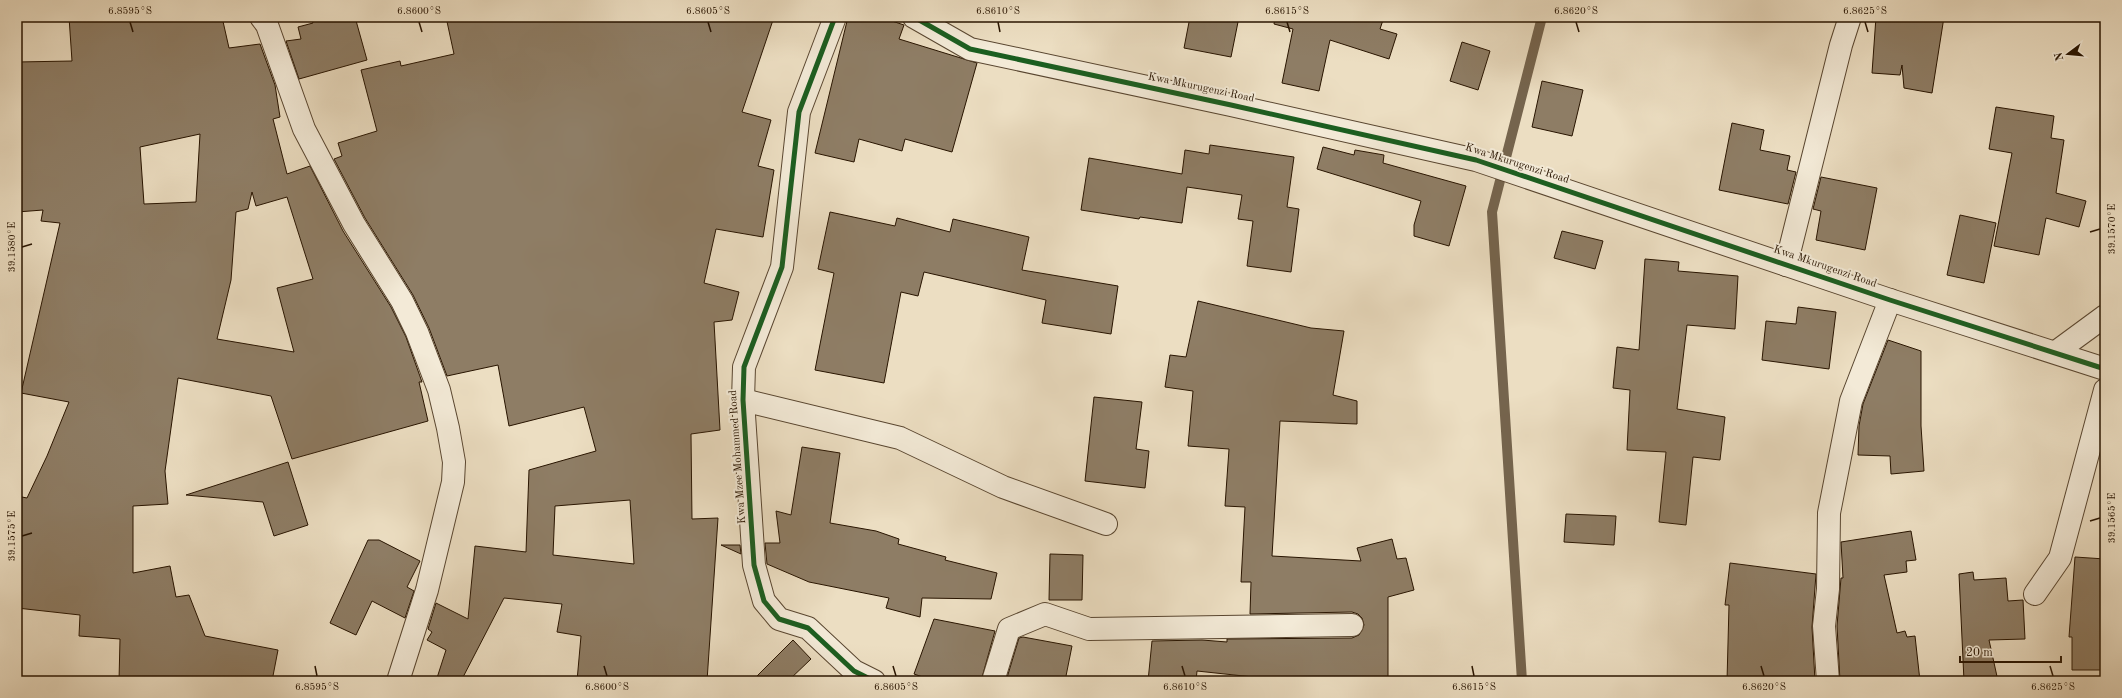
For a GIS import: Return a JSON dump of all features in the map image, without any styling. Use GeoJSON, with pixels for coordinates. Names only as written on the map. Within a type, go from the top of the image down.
{"type":"FeatureCollection","features":[{"type":"Feature","properties":{"kind":"street"},"geometry":{"type":"LineString","coordinates":[[261,17],[267,25],[304,129],[354,224],[402,301],[417,332],[439,390],[448,428],[454,462],[453,482],[427,590],[398,681]]}},
{"type":"Feature","properties":{"kind":"street","name":"Kwa Mzee Mohammed Road"},"geometry":{"type":"LineString","coordinates":[[835,17],[800,112],[782,267],[744,367],[743,400],[754,565],[764,601],[779,619],[808,628],[854,671],[874,681]]}},
{"type":"Feature","properties":{"kind":"street","name":"Kwa Mkurugenzi Road"},"geometry":{"type":"LineString","coordinates":[[914,17],[970,49],[1476,160],[1890,300],[2056,352],[2105,369]]}},
{"type":"Feature","properties":{"kind":"street"},"geometry":{"type":"LineString","coordinates":[[1786,264],[1841,45],[1850,17]]}},
{"type":"Feature","properties":{"kind":"street"},"geometry":{"type":"LineString","coordinates":[[1828,681],[1824,626],[1828,589],[1829,513],[1851,402],[1890,300]]}},
{"type":"Feature","properties":{"kind":"street"},"geometry":{"type":"LineString","coordinates":[[2056,352],[2105,316]]}},
{"type":"Feature","properties":{"kind":"street"},"geometry":{"type":"LineString","coordinates":[[2035,594],[2060,558],[2105,390]]}},
{"type":"Feature","properties":{"kind":"street"},"geometry":{"type":"LineString","coordinates":[[743,400],[900,438],[1003,488],[1106,524]]}},
{"type":"Feature","properties":{"kind":"street"},"geometry":{"type":"LineString","coordinates":[[993,681],[1009,629],[1045,614],[1089,628],[1352,625]]}},
{"type":"Feature","properties":{"kind":"building"},"geometry":{"type":"Polygon","coordinates":[[[69,17],[222,17],[229,48],[260,44],[275,85],[280,117],[273,119],[287,174],[310,166],[343,231],[391,307],[406,337],[422,382],[419,382],[428,421],[292,459],[271,396],[178,378],[165,471],[168,504],[133,506],[133,573],[170,566],[176,597],[189,595],[205,636],[278,650],[272,681],[119,681],[120,639],[79,636],[80,615],[17,608],[17,496],[27,498],[47,456],[69,402],[21,393],[60,223],[41,221],[43,210],[17,212],[17,62],[72,61],[69,17]],[[200,134],[140,147],[144,204],[196,202],[200,134]],[[252,192],[248,209],[236,212],[231,280],[217,339],[294,352],[277,288],[313,279],[287,197],[256,206],[252,192]]]}},
{"type":"Feature","properties":{"kind":"building"},"geometry":{"type":"Polygon","coordinates":[[[311,17],[355,17],[367,60],[299,79],[286,41],[301,39],[298,27],[313,23],[311,17]]]}},
{"type":"Feature","properties":{"kind":"building"},"geometry":{"type":"Polygon","coordinates":[[[446,17],[774,17],[742,112],[771,120],[758,166],[774,170],[763,237],[716,229],[704,283],[739,292],[732,320],[714,322],[720,430],[691,434],[692,519],[718,518],[707,681],[577,681],[581,636],[557,632],[562,604],[504,598],[461,681],[436,681],[446,650],[427,640],[432,632],[428,629],[436,603],[468,619],[475,546],[526,552],[529,470],[596,451],[584,407],[509,426],[498,365],[447,376],[429,328],[413,295],[365,218],[334,159],[342,156],[338,143],[377,131],[361,70],[400,61],[401,66],[454,54],[446,17]],[[630,500],[555,506],[553,555],[634,564],[630,500]]]}},
{"type":"Feature","properties":{"kind":"building"},"geometry":{"type":"Polygon","coordinates":[[[848,17],[880,17],[904,25],[899,39],[977,63],[952,152],[905,139],[902,151],[859,139],[854,162],[815,153],[848,17]]]}},
{"type":"Feature","properties":{"kind":"building"},"geometry":{"type":"Polygon","coordinates":[[[1190,17],[1239,17],[1231,57],[1184,48],[1190,17]]]}},
{"type":"Feature","properties":{"kind":"building"},"geometry":{"type":"Polygon","coordinates":[[[1275,17],[1384,17],[1380,29],[1397,34],[1389,59],[1330,40],[1319,91],[1282,83],[1293,29],[1274,24],[1275,17]]]}},
{"type":"Feature","properties":{"kind":"building"},"geometry":{"type":"Polygon","coordinates":[[[1876,17],[1944,17],[1932,93],[1904,88],[1902,65],[1900,75],[1872,73],[1876,17]]]}},
{"type":"Feature","properties":{"kind":"building"},"geometry":{"type":"Polygon","coordinates":[[[1462,42],[1490,51],[1478,90],[1450,81],[1462,42]]]}},
{"type":"Feature","properties":{"kind":"building"},"geometry":{"type":"Polygon","coordinates":[[[1542,81],[1583,90],[1572,136],[1532,127],[1542,81]]]}},
{"type":"Feature","properties":{"kind":"building"},"geometry":{"type":"Polygon","coordinates":[[[1996,107],[2054,116],[2051,138],[2064,140],[2056,193],[2086,201],[2079,227],[2046,218],[2039,255],[1994,246],[2012,153],[1989,149],[1996,107]]]}},
{"type":"Feature","properties":{"kind":"building"},"geometry":{"type":"Polygon","coordinates":[[[1732,123],[1764,130],[1760,150],[1790,156],[1787,170],[1796,172],[1788,204],[1719,190],[1732,123]]]}},
{"type":"Feature","properties":{"kind":"building"},"geometry":{"type":"Polygon","coordinates":[[[1210,145],[1294,157],[1287,207],[1299,209],[1291,272],[1247,266],[1253,221],[1238,219],[1242,195],[1187,187],[1182,223],[1140,217],[1139,219],[1081,210],[1089,158],[1182,174],[1185,150],[1209,154],[1210,145]]]}},
{"type":"Feature","properties":{"kind":"building"},"geometry":{"type":"Polygon","coordinates":[[[1323,147],[1354,155],[1355,150],[1384,155],[1383,163],[1466,186],[1449,246],[1414,236],[1414,225],[1421,201],[1317,169],[1323,147]]]}},
{"type":"Feature","properties":{"kind":"building"},"geometry":{"type":"Polygon","coordinates":[[[1821,177],[1877,188],[1865,250],[1816,240],[1821,211],[1813,209],[1821,177]]]}},
{"type":"Feature","properties":{"kind":"building"},"geometry":{"type":"Polygon","coordinates":[[[830,212],[895,226],[897,218],[950,232],[953,219],[1029,237],[1022,270],[1118,286],[1111,334],[1042,323],[1046,300],[924,272],[918,296],[901,292],[884,383],[815,370],[834,273],[818,269],[830,212]]]}},
{"type":"Feature","properties":{"kind":"building"},"geometry":{"type":"Polygon","coordinates":[[[1960,215],[1996,223],[1984,283],[1947,275],[1960,215]]]}},
{"type":"Feature","properties":{"kind":"building"},"geometry":{"type":"Polygon","coordinates":[[[1562,231],[1603,241],[1595,269],[1554,258],[1562,231]]]}},
{"type":"Feature","properties":{"kind":"building"},"geometry":{"type":"Polygon","coordinates":[[[1645,259],[1679,262],[1678,271],[1738,276],[1735,329],[1687,325],[1677,409],[1725,417],[1720,460],[1693,457],[1686,525],[1659,522],[1666,452],[1627,450],[1630,390],[1613,388],[1617,347],[1639,350],[1645,259]]]}},
{"type":"Feature","properties":{"kind":"building"},"geometry":{"type":"Polygon","coordinates":[[[1198,301],[1311,328],[1344,331],[1333,395],[1357,401],[1357,424],[1280,421],[1272,556],[1361,561],[1357,548],[1392,539],[1397,559],[1406,558],[1414,590],[1388,597],[1388,681],[1281,680],[1197,671],[1196,681],[1148,681],[1152,641],[1202,640],[1227,642],[1227,639],[1352,638],[1359,635],[1364,625],[1362,618],[1358,614],[1352,612],[1250,614],[1251,582],[1241,582],[1245,507],[1225,506],[1229,449],[1188,446],[1193,391],[1165,387],[1170,355],[1186,357],[1198,301]]]}},
{"type":"Feature","properties":{"kind":"building"},"geometry":{"type":"Polygon","coordinates":[[[1798,307],[1836,312],[1829,369],[1762,360],[1766,321],[1796,324],[1798,307]]]}},
{"type":"Feature","properties":{"kind":"building"},"geometry":{"type":"Polygon","coordinates":[[[1888,340],[1921,351],[1921,426],[1924,471],[1891,474],[1890,456],[1858,455],[1859,426],[1863,404],[1888,340]]]}},
{"type":"Feature","properties":{"kind":"building"},"geometry":{"type":"Polygon","coordinates":[[[1094,397],[1142,402],[1136,449],[1149,451],[1145,488],[1085,481],[1094,397]]]}},
{"type":"Feature","properties":{"kind":"building"},"geometry":{"type":"Polygon","coordinates":[[[802,447],[840,453],[830,523],[876,531],[899,539],[898,544],[946,557],[945,560],[997,573],[991,599],[922,598],[920,617],[886,608],[889,598],[809,582],[767,564],[765,543],[780,543],[776,511],[791,515],[802,447]]]}},
{"type":"Feature","properties":{"kind":"building"},"geometry":{"type":"Polygon","coordinates":[[[288,462],[308,525],[274,536],[263,502],[186,495],[288,462]]]}},
{"type":"Feature","properties":{"kind":"building"},"geometry":{"type":"Polygon","coordinates":[[[1566,514],[1616,516],[1614,545],[1564,542],[1566,514]]]}},
{"type":"Feature","properties":{"kind":"building"},"geometry":{"type":"Polygon","coordinates":[[[1911,531],[1916,560],[1906,561],[1907,572],[1884,575],[1897,633],[1905,631],[1907,637],[1915,636],[1920,681],[1840,681],[1837,626],[1841,578],[1843,578],[1841,542],[1911,531]]]}},
{"type":"Feature","properties":{"kind":"building"},"geometry":{"type":"Polygon","coordinates":[[[368,540],[379,540],[420,561],[407,587],[414,591],[405,618],[372,601],[356,635],[330,623],[368,540]]]}},
{"type":"Feature","properties":{"kind":"building"},"geometry":{"type":"Polygon","coordinates":[[[721,545],[740,545],[741,554],[721,545]]]}},
{"type":"Feature","properties":{"kind":"building"},"geometry":{"type":"Polygon","coordinates":[[[1050,554],[1083,555],[1082,600],[1049,600],[1050,554]]]}},
{"type":"Feature","properties":{"kind":"building"},"geometry":{"type":"Polygon","coordinates":[[[2075,557],[2105,559],[2105,670],[2072,670],[2072,637],[2069,637],[2075,557]]]}},
{"type":"Feature","properties":{"kind":"building"},"geometry":{"type":"Polygon","coordinates":[[[1730,563],[1816,574],[1812,627],[1815,681],[1727,681],[1729,605],[1725,605],[1730,563]]]}},
{"type":"Feature","properties":{"kind":"building"},"geometry":{"type":"Polygon","coordinates":[[[1973,572],[1974,580],[2006,578],[2008,601],[2023,600],[2025,639],[1989,640],[1998,681],[1964,681],[1959,574],[1973,572]]]}},
{"type":"Feature","properties":{"kind":"building"},"geometry":{"type":"Polygon","coordinates":[[[934,619],[995,631],[981,681],[934,681],[914,674],[934,619]]]}},
{"type":"Feature","properties":{"kind":"building"},"geometry":{"type":"Polygon","coordinates":[[[1023,637],[1072,646],[1065,681],[1006,681],[1019,638],[1023,637]]]}},
{"type":"Feature","properties":{"kind":"building"},"geometry":{"type":"Polygon","coordinates":[[[793,640],[811,659],[788,681],[752,681],[793,640]]]}},
{"type":"Feature","properties":{"kind":"waterway"},"geometry":{"type":"LineString","coordinates":[[1522,681],[1492,212],[1542,17]]}},
{"type":"Feature","properties":{"kind":"cycle path"},"geometry":{"type":"LineString","coordinates":[[835,17],[799,112],[782,267],[744,367],[743,400],[754,565],[764,601],[779,619],[808,628],[854,671],[874,681]]}},
{"type":"Feature","properties":{"kind":"cycle path"},"geometry":{"type":"LineString","coordinates":[[914,17],[970,49],[1231,105],[1476,160],[1890,300],[2105,369]]}}]}
